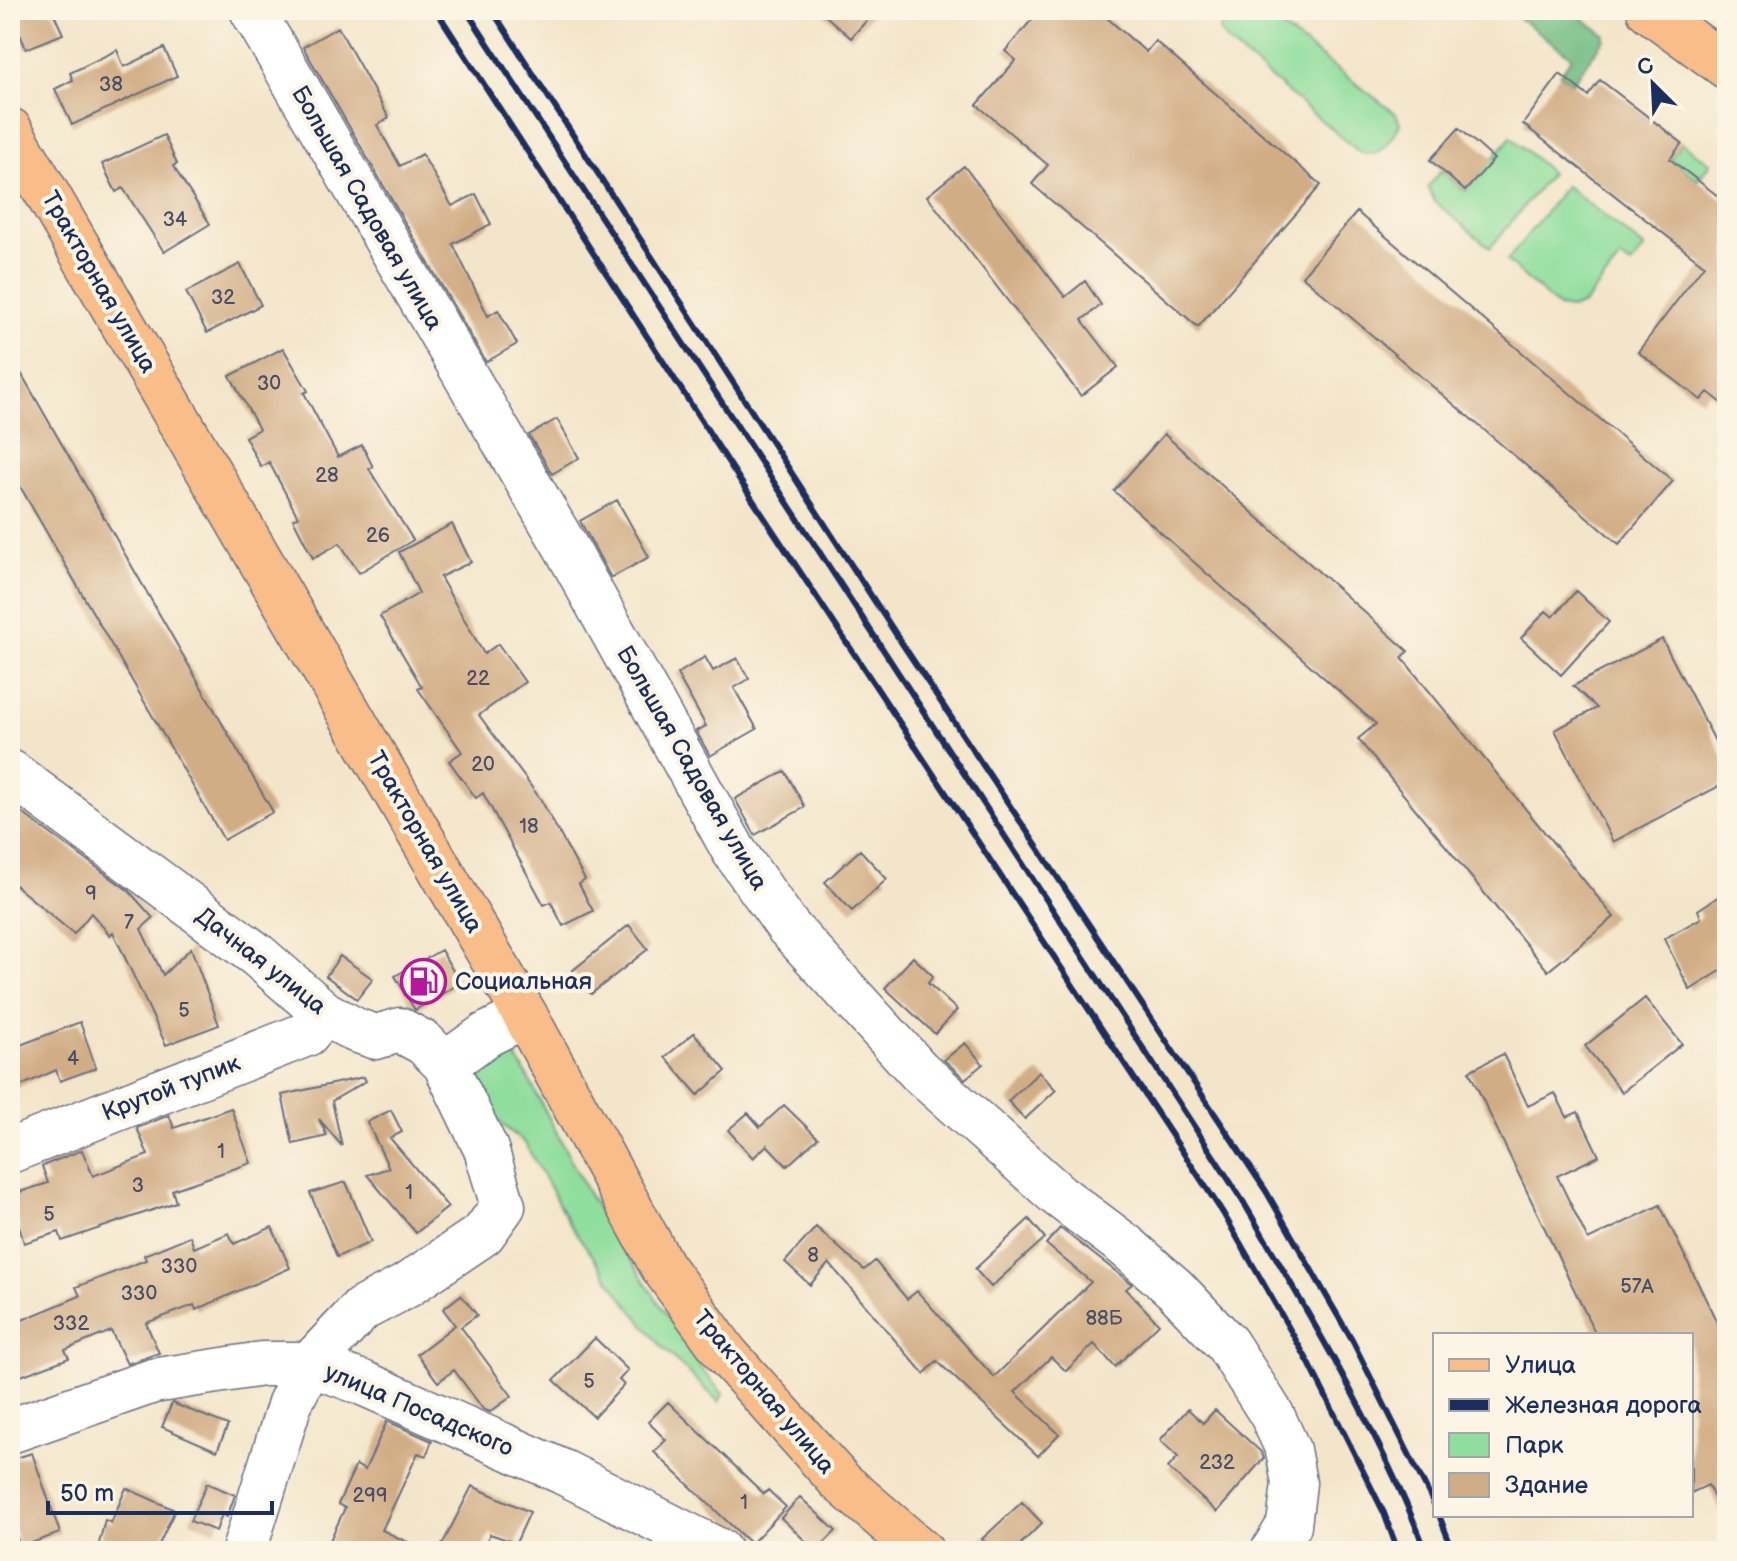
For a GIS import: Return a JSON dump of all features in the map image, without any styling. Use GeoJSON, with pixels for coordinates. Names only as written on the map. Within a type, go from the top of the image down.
{"type":"FeatureCollection","features":[{"type":"Feature","properties":{"kind":"main road"},"geometry":{"type":"LineString","coordinates":[[1649,10],[1727,67]]}},
{"type":"Feature","properties":{"kind":"main road","name":"Тракторная улица"},"geometry":{"type":"LineString","coordinates":[[10,130],[525,1015],[662,1266],[726,1354],[841,1482],[921,1551]]}},
{"type":"Feature","properties":{"kind":"street","name":"Большая Садовая улица"},"geometry":{"type":"LineString","coordinates":[[252,10],[568,551],[734,851],[788,927],[919,1071],[1058,1195],[1126,1246],[1175,1289],[1227,1344],[1272,1415],[1288,1450],[1294,1483],[1289,1525],[1273,1551]]}},
{"type":"Feature","properties":{"kind":"street","name":"Дачная улица"},"geometry":{"type":"LineString","coordinates":[[10,772],[257,955],[324,1013],[355,1030],[376,1037],[400,1030],[424,1043],[445,1064]]}},
{"type":"Feature","properties":{"kind":"street","name":"Крутой тупик"},"geometry":{"type":"LineString","coordinates":[[10,1151],[307,1034],[324,1013]]}},
{"type":"Feature","properties":{"kind":"street"},"geometry":{"type":"LineString","coordinates":[[244,1551],[290,1403],[310,1364],[362,1309],[406,1286],[483,1234],[503,1206],[486,1149],[445,1064],[486,1035],[525,1015]]}},
{"type":"Feature","properties":{"kind":"street","name":"улица Посадского"},"geometry":{"type":"LineString","coordinates":[[10,1431],[153,1381],[262,1364],[310,1364],[363,1383],[563,1472],[719,1551]]}},
{"type":"Feature","properties":{"kind":"green space"},"geometry":{"type":"Polygon","coordinates":[[[1235,10],[1259,10],[1396,114],[1400,124],[1389,143],[1373,154],[1358,151],[1226,41],[1219,30],[1235,10]]]}},
{"type":"Feature","properties":{"kind":"green space"},"geometry":{"type":"Polygon","coordinates":[[[1508,10],[1571,10],[1605,35],[1605,39],[1572,83],[1560,74],[1572,57],[1508,10]]]}},
{"type":"Feature","properties":{"kind":"green space"},"geometry":{"type":"Polygon","coordinates":[[[1511,137],[1551,173],[1490,248],[1435,202],[1428,187],[1441,170],[1465,191],[1511,137]]]}},
{"type":"Feature","properties":{"kind":"green space"},"geometry":{"type":"Polygon","coordinates":[[[1682,143],[1711,164],[1698,180],[1670,159],[1682,143]]]}},
{"type":"Feature","properties":{"kind":"green space"},"geometry":{"type":"Polygon","coordinates":[[[1566,186],[1645,248],[1631,265],[1621,258],[1584,304],[1571,309],[1558,307],[1507,261],[1566,186]]]}},
{"type":"Feature","properties":{"kind":"green space"},"geometry":{"type":"Polygon","coordinates":[[[513,1054],[589,1195],[702,1370],[723,1394],[719,1402],[662,1347],[622,1297],[569,1223],[525,1143],[494,1118],[468,1086],[487,1064],[513,1054]]]}},
{"type":"Feature","properties":{"kind":"building"},"geometry":{"type":"Polygon","coordinates":[[[10,10],[52,10],[63,34],[26,49],[10,10]]]}},
{"type":"Feature","properties":{"kind":"building"},"geometry":{"type":"Polygon","coordinates":[[[819,10],[876,10],[851,38],[819,10]]]}},
{"type":"Feature","properties":{"kind":"building"},"geometry":{"type":"Polygon","coordinates":[[[1040,10],[1098,10],[1146,52],[1155,41],[1321,185],[1198,327],[1032,184],[1048,165],[977,105],[1016,60],[1005,51],[1040,10]]]}},
{"type":"Feature","properties":{"kind":"building"},"geometry":{"type":"Polygon","coordinates":[[[338,27],[389,118],[377,125],[400,166],[422,154],[452,206],[476,194],[491,224],[453,244],[488,316],[498,310],[517,344],[486,362],[303,47],[338,27]]]}},
{"type":"Feature","properties":{"kind":"building"},"geometry":{"type":"Polygon","coordinates":[[[164,48],[177,76],[72,125],[55,89],[73,80],[70,73],[117,50],[124,67],[164,48]]]}},
{"type":"Feature","properties":{"kind":"building"},"geometry":{"type":"Polygon","coordinates":[[[1560,74],[1588,96],[1600,80],[1682,143],[1670,159],[1727,203],[1727,407],[1708,392],[1701,400],[1638,352],[1704,265],[1523,124],[1560,74]]]}},
{"type":"Feature","properties":{"kind":"building"},"geometry":{"type":"Polygon","coordinates":[[[1459,128],[1494,159],[1465,191],[1430,160],[1459,128]]]}},
{"type":"Feature","properties":{"kind":"building"},"geometry":{"type":"Polygon","coordinates":[[[164,135],[177,164],[173,166],[210,224],[164,252],[123,188],[116,192],[102,164],[164,135]]]}},
{"type":"Feature","properties":{"kind":"building"},"geometry":{"type":"Polygon","coordinates":[[[964,166],[1065,297],[1085,281],[1101,305],[1082,320],[1118,367],[1081,396],[927,196],[964,166]]]}},
{"type":"Feature","properties":{"kind":"building"},"geometry":{"type":"Polygon","coordinates":[[[1357,212],[1673,481],[1619,544],[1302,276],[1357,212]]]}},
{"type":"Feature","properties":{"kind":"building"},"geometry":{"type":"Polygon","coordinates":[[[240,264],[261,305],[207,333],[186,292],[240,264]]]}},
{"type":"Feature","properties":{"kind":"building"},"geometry":{"type":"Polygon","coordinates":[[[283,348],[308,391],[304,393],[338,457],[362,445],[373,467],[369,469],[413,540],[359,573],[340,543],[313,558],[293,519],[298,517],[269,462],[261,467],[245,437],[259,429],[230,376],[283,348]]]}},
{"type":"Feature","properties":{"kind":"building"},"geometry":{"type":"Polygon","coordinates":[[[10,354],[273,812],[224,840],[10,469],[10,354]]]}},
{"type":"Feature","properties":{"kind":"building"},"geometry":{"type":"Polygon","coordinates":[[[557,419],[579,458],[552,474],[529,435],[557,419]]]}},
{"type":"Feature","properties":{"kind":"building"},"geometry":{"type":"Polygon","coordinates":[[[1164,434],[1408,651],[1402,658],[1614,917],[1548,971],[1358,739],[1376,724],[1114,491],[1164,434]]]}},
{"type":"Feature","properties":{"kind":"building"},"geometry":{"type":"Polygon","coordinates":[[[617,500],[649,557],[611,578],[580,521],[617,500]]]}},
{"type":"Feature","properties":{"kind":"building"},"geometry":{"type":"Polygon","coordinates":[[[452,524],[471,562],[440,577],[484,654],[498,644],[525,682],[479,715],[541,800],[585,880],[579,884],[593,911],[563,926],[551,902],[544,905],[483,793],[476,798],[449,761],[462,752],[418,689],[422,687],[380,616],[419,593],[399,552],[452,524]]]}},
{"type":"Feature","properties":{"kind":"building"},"geometry":{"type":"Polygon","coordinates":[[[1576,591],[1609,622],[1561,675],[1521,638],[1546,611],[1553,617],[1576,591]]]}},
{"type":"Feature","properties":{"kind":"building"},"geometry":{"type":"Polygon","coordinates":[[[1662,639],[1727,764],[1727,782],[1613,842],[1555,730],[1597,708],[1573,686],[1662,639]]]}},
{"type":"Feature","properties":{"kind":"building"},"geometry":{"type":"Polygon","coordinates":[[[705,657],[713,671],[737,658],[749,679],[734,688],[757,729],[710,756],[696,731],[706,726],[677,674],[705,657]]]}},
{"type":"Feature","properties":{"kind":"building"},"geometry":{"type":"Polygon","coordinates":[[[785,771],[805,807],[755,835],[735,799],[785,771]]]}},
{"type":"Feature","properties":{"kind":"building"},"geometry":{"type":"Polygon","coordinates":[[[10,804],[129,891],[153,918],[141,929],[163,975],[191,948],[219,1025],[166,1045],[113,932],[110,935],[91,913],[74,934],[10,881],[10,804]]]}},
{"type":"Feature","properties":{"kind":"building"},"geometry":{"type":"Polygon","coordinates":[[[860,850],[887,879],[852,911],[825,882],[860,850]]]}},
{"type":"Feature","properties":{"kind":"building"},"geometry":{"type":"Polygon","coordinates":[[[1727,891],[1727,967],[1690,990],[1664,939],[1701,918],[1698,910],[1727,891]]]}},
{"type":"Feature","properties":{"kind":"building"},"geometry":{"type":"Polygon","coordinates":[[[629,925],[648,949],[591,994],[572,971],[629,925]]]}},
{"type":"Feature","properties":{"kind":"building"},"geometry":{"type":"Polygon","coordinates":[[[441,950],[460,983],[415,1010],[395,976],[441,950]]]}},
{"type":"Feature","properties":{"kind":"building"},"geometry":{"type":"Polygon","coordinates":[[[340,956],[373,979],[357,999],[326,976],[340,956]]]}},
{"type":"Feature","properties":{"kind":"building"},"geometry":{"type":"Polygon","coordinates":[[[913,957],[933,976],[928,983],[957,1010],[935,1034],[885,988],[913,957]]]}},
{"type":"Feature","properties":{"kind":"building"},"geometry":{"type":"Polygon","coordinates":[[[1645,998],[1682,1044],[1622,1092],[1585,1046],[1645,998]]]}},
{"type":"Feature","properties":{"kind":"building"},"geometry":{"type":"Polygon","coordinates":[[[80,1022],[96,1068],[60,1081],[56,1070],[16,1088],[10,1074],[10,1049],[80,1022]]]}},
{"type":"Feature","properties":{"kind":"building"},"geometry":{"type":"Polygon","coordinates":[[[694,1033],[726,1071],[698,1095],[665,1057],[694,1033]]]}},
{"type":"Feature","properties":{"kind":"building"},"geometry":{"type":"Polygon","coordinates":[[[965,1043],[983,1064],[965,1079],[944,1060],[965,1043]]]}},
{"type":"Feature","properties":{"kind":"building"},"geometry":{"type":"Polygon","coordinates":[[[1503,1054],[1528,1106],[1555,1093],[1567,1117],[1578,1112],[1599,1156],[1557,1176],[1588,1240],[1660,1205],[1727,1343],[1727,1525],[1708,1485],[1693,1492],[1693,1333],[1595,1333],[1469,1071],[1503,1054]]]}},
{"type":"Feature","properties":{"kind":"building"},"geometry":{"type":"Polygon","coordinates":[[[1039,1072],[1056,1090],[1025,1119],[1008,1101],[1039,1072]]]}},
{"type":"Feature","properties":{"kind":"building"},"geometry":{"type":"Polygon","coordinates":[[[364,1077],[366,1081],[332,1101],[342,1146],[319,1119],[327,1136],[293,1144],[282,1095],[364,1077]]]}},
{"type":"Feature","properties":{"kind":"building"},"geometry":{"type":"Polygon","coordinates":[[[784,1105],[818,1138],[787,1166],[767,1145],[753,1158],[728,1130],[748,1113],[760,1127],[784,1105]]]}},
{"type":"Feature","properties":{"kind":"building"},"geometry":{"type":"Polygon","coordinates":[[[231,1108],[251,1163],[172,1190],[176,1202],[62,1241],[59,1232],[24,1243],[10,1195],[48,1183],[42,1166],[82,1150],[93,1176],[148,1155],[137,1128],[169,1115],[174,1128],[231,1108]]]}},
{"type":"Feature","properties":{"kind":"building"},"geometry":{"type":"Polygon","coordinates":[[[391,1110],[402,1132],[390,1138],[448,1207],[416,1233],[367,1175],[389,1168],[367,1122],[391,1110]]]}},
{"type":"Feature","properties":{"kind":"building"},"geometry":{"type":"Polygon","coordinates":[[[346,1182],[371,1242],[337,1257],[310,1193],[346,1182]]]}},
{"type":"Feature","properties":{"kind":"building"},"geometry":{"type":"Polygon","coordinates":[[[1029,1219],[1045,1238],[991,1287],[975,1269],[1029,1219]]]}},
{"type":"Feature","properties":{"kind":"building"},"geometry":{"type":"Polygon","coordinates":[[[272,1227],[290,1268],[196,1310],[194,1305],[146,1323],[159,1353],[127,1364],[111,1331],[65,1350],[69,1358],[10,1380],[10,1325],[80,1296],[76,1287],[146,1260],[144,1255],[190,1236],[194,1248],[229,1233],[234,1244],[272,1227]]]}},
{"type":"Feature","properties":{"kind":"building"},"geometry":{"type":"Polygon","coordinates":[[[816,1227],[864,1270],[875,1261],[907,1299],[917,1291],[994,1377],[1091,1282],[1046,1244],[1060,1228],[1132,1284],[1126,1289],[1159,1324],[1115,1367],[1094,1344],[1066,1371],[1051,1357],[1015,1392],[1059,1434],[1038,1456],[937,1361],[924,1374],[829,1263],[810,1285],[785,1262],[816,1227]]]}},
{"type":"Feature","properties":{"kind":"building"},"geometry":{"type":"Polygon","coordinates":[[[461,1295],[477,1315],[461,1327],[512,1396],[490,1412],[483,1409],[454,1370],[438,1382],[417,1354],[455,1325],[443,1309],[461,1295]]]}},
{"type":"Feature","properties":{"kind":"building"},"geometry":{"type":"Polygon","coordinates":[[[595,1338],[628,1370],[619,1380],[624,1385],[594,1417],[554,1380],[595,1338]]]}},
{"type":"Feature","properties":{"kind":"building"},"geometry":{"type":"Polygon","coordinates":[[[668,1402],[764,1494],[768,1490],[786,1507],[751,1544],[654,1452],[666,1440],[648,1422],[668,1402]]]}},
{"type":"Feature","properties":{"kind":"building"},"geometry":{"type":"Polygon","coordinates":[[[172,1403],[228,1425],[217,1451],[162,1427],[172,1403]]]}},
{"type":"Feature","properties":{"kind":"building"},"geometry":{"type":"Polygon","coordinates":[[[1188,1409],[1203,1423],[1215,1410],[1264,1458],[1217,1512],[1168,1468],[1178,1457],[1160,1440],[1188,1409]]]}},
{"type":"Feature","properties":{"kind":"building"},"geometry":{"type":"Polygon","coordinates":[[[387,1421],[432,1441],[426,1456],[418,1453],[382,1530],[426,1551],[325,1551],[345,1508],[338,1504],[356,1465],[365,1470],[387,1421]]]}},
{"type":"Feature","properties":{"kind":"building"},"geometry":{"type":"Polygon","coordinates":[[[32,1453],[60,1533],[20,1547],[10,1517],[10,1460],[32,1453]]]}},
{"type":"Feature","properties":{"kind":"building"},"geometry":{"type":"Polygon","coordinates":[[[207,1483],[235,1495],[227,1517],[222,1514],[216,1531],[190,1521],[207,1483]]]}},
{"type":"Feature","properties":{"kind":"building"},"geometry":{"type":"Polygon","coordinates":[[[472,1486],[530,1512],[516,1543],[490,1534],[481,1551],[439,1551],[472,1486]]]}},
{"type":"Feature","properties":{"kind":"building"},"geometry":{"type":"Polygon","coordinates":[[[126,1488],[175,1510],[156,1551],[97,1551],[105,1520],[111,1523],[126,1488]]]}},
{"type":"Feature","properties":{"kind":"building"},"geometry":{"type":"Polygon","coordinates":[[[800,1497],[836,1531],[816,1551],[781,1518],[800,1497]]]}},
{"type":"Feature","properties":{"kind":"building"},"geometry":{"type":"Polygon","coordinates":[[[1022,1502],[1042,1523],[1014,1551],[994,1551],[982,1539],[1022,1502]]]}},
{"type":"Feature","properties":{"kind":"railway"},"geometry":{"type":"LineString","coordinates":[[436,10],[754,502],[1223,1213],[1309,1363],[1384,1513],[1398,1551]]}},
{"type":"Feature","properties":{"kind":"railway"},"geometry":{"type":"LineString","coordinates":[[466,10],[1244,1203],[1365,1417],[1426,1551]]}},
{"type":"Feature","properties":{"kind":"railway"},"geometry":{"type":"LineString","coordinates":[[492,10],[903,645],[1266,1191],[1353,1342],[1433,1502]]}},
{"type":"Feature","properties":{"kind":"railway"},"geometry":{"type":"LineString","coordinates":[[1440,1517],[1453,1551]]}},
{"type":"Feature","properties":{"kind":"place","name":"Социальная"},"geometry":{"type":"Point","coordinates":[424,981]}}]}
